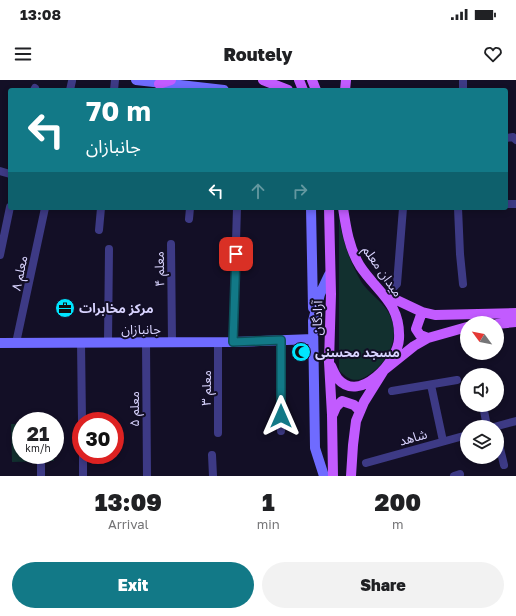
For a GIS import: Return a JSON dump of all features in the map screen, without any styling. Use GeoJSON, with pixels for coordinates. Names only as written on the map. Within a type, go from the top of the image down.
{"type":"FeatureCollection","features":[{"type":"Feature","properties":{"kind":"main road"},"geometry":{"type":"LineString","coordinates":[[159,84],[172,80]]}},
{"type":"Feature","properties":{"kind":"main road"},"geometry":{"type":"LineString","coordinates":[[263,80],[283,88]]}},
{"type":"Feature","properties":{"kind":"main road"},"geometry":{"type":"LineString","coordinates":[[279,80],[289,88]]}},
{"type":"Feature","properties":{"kind":"main road","name":"آزادگان"},"geometry":{"type":"LineString","coordinates":[[329,210],[329,362],[333,476]]}},
{"type":"Feature","properties":{"kind":"main road","name":"میدان معلم"},"geometry":{"type":"LineString","coordinates":[[329,362],[339,380],[356,387],[365,385],[384,370],[399,340],[398,318],[386,295],[360,266],[353,252],[346,230],[343,210]]}},
{"type":"Feature","properties":{"kind":"main road"},"geometry":{"type":"LineString","coordinates":[[386,295],[422,312],[435,315],[459,316],[516,313]]}},
{"type":"Feature","properties":{"kind":"main road"},"geometry":{"type":"LineString","coordinates":[[422,312],[416,329],[420,335],[428,338]]}},
{"type":"Feature","properties":{"kind":"main road"},"geometry":{"type":"LineString","coordinates":[[504,323],[516,322]]}},
{"type":"Feature","properties":{"kind":"main road"},"geometry":{"type":"LineString","coordinates":[[351,476],[353,445],[360,411],[384,370],[428,338],[460,329]]}},
{"type":"Feature","properties":{"kind":"main road"},"geometry":{"type":"LineString","coordinates":[[332,415],[336,407],[342,401],[354,405],[360,411]]}},
{"type":"Feature","properties":{"kind":"street"},"geometry":{"type":"LineString","coordinates":[[136,80],[201,88]]}},
{"type":"Feature","properties":{"kind":"street"},"geometry":{"type":"LineString","coordinates":[[0,255],[9,210]]}},
{"type":"Feature","properties":{"kind":"street","name":"معلم ۸"},"geometry":{"type":"LineString","coordinates":[[16,343],[45,210]]}},
{"type":"Feature","properties":{"kind":"street"},"geometry":{"type":"LineString","coordinates":[[99,230],[102,210]]}},
{"type":"Feature","properties":{"kind":"street"},"geometry":{"type":"LineString","coordinates":[[189,219],[190,210]]}},
{"type":"Feature","properties":{"kind":"street"},"geometry":{"type":"LineString","coordinates":[[233,342],[237,210]]}},
{"type":"Feature","properties":{"kind":"street"},"geometry":{"type":"LineString","coordinates":[[311,210],[316,476]]}},
{"type":"Feature","properties":{"kind":"street"},"geometry":{"type":"LineString","coordinates":[[386,295],[397,284],[403,210]]}},
{"type":"Feature","properties":{"kind":"street"},"geometry":{"type":"LineString","coordinates":[[458,210],[463,284]]}},
{"type":"Feature","properties":{"kind":"street","name":"معلم ۴"},"geometry":{"type":"LineString","coordinates":[[171,244],[172,342]]}},
{"type":"Feature","properties":{"kind":"street"},"geometry":{"type":"LineString","coordinates":[[108,342],[109,249]]}},
{"type":"Feature","properties":{"kind":"street"},"geometry":{"type":"LineString","coordinates":[[313,321],[320,294],[329,275]]}},
{"type":"Feature","properties":{"kind":"street","name":"جانبازان"},"geometry":{"type":"LineString","coordinates":[[0,343],[233,342],[313,339]]}},
{"type":"Feature","properties":{"kind":"street"},"geometry":{"type":"LineString","coordinates":[[281,340],[281,431]]}},
{"type":"Feature","properties":{"kind":"street"},"geometry":{"type":"LineString","coordinates":[[82,342],[82,412]]}},
{"type":"Feature","properties":{"kind":"street","name":"معلم ۵"},"geometry":{"type":"LineString","coordinates":[[146,342],[147,476]]}},
{"type":"Feature","properties":{"kind":"street","name":"معلم ۳"},"geometry":{"type":"LineString","coordinates":[[218,342],[218,433]]}},
{"type":"Feature","properties":{"kind":"street"},"geometry":{"type":"LineString","coordinates":[[392,391],[457,380]]}},
{"type":"Feature","properties":{"kind":"street"},"geometry":{"type":"LineString","coordinates":[[431,385],[443,441]]}},
{"type":"Feature","properties":{"kind":"street"},"geometry":{"type":"LineString","coordinates":[[504,424],[516,421]]}},
{"type":"Feature","properties":{"kind":"street","name":"شاهد"},"geometry":{"type":"LineString","coordinates":[[366,463],[460,437]]}},
{"type":"Feature","properties":{"kind":"street"},"geometry":{"type":"LineString","coordinates":[[315,448],[324,476]]}},
{"type":"Feature","properties":{"kind":"street"},"geometry":{"type":"LineString","coordinates":[[212,455],[213,476]]}},
{"type":"Feature","properties":{"kind":"street"},"geometry":{"type":"LineString","coordinates":[[41,464],[41,476]]}},
{"type":"Feature","properties":{"kind":"street"},"geometry":{"type":"LineString","coordinates":[[83,464],[83,476]]}},
{"type":"Feature","properties":{"kind":"green space"},"geometry":{"type":"Polygon","coordinates":[[[339,217],[344,243],[354,267],[365,287],[387,310],[392,319],[394,329],[391,348],[387,356],[373,371],[358,380],[348,378],[339,370],[339,217]]]}},
{"type":"Feature","properties":{"kind":"green space"},"geometry":{"type":"Polygon","coordinates":[[[11,424],[12,424],[12,462],[11,424]]]}},
{"type":"Feature","properties":{"kind":"place","name":"مرکز مخابرات"},"geometry":{"type":"Point","coordinates":[65,308]}},
{"type":"Feature","properties":{"kind":"place","name":"مسجد محسنی"},"geometry":{"type":"Point","coordinates":[301,352]}},
{"type":"Feature","properties":{"kind":"route"},"geometry":{"type":"LineString","coordinates":[[236,254],[233,342],[281,340],[281,416]]}}]}
